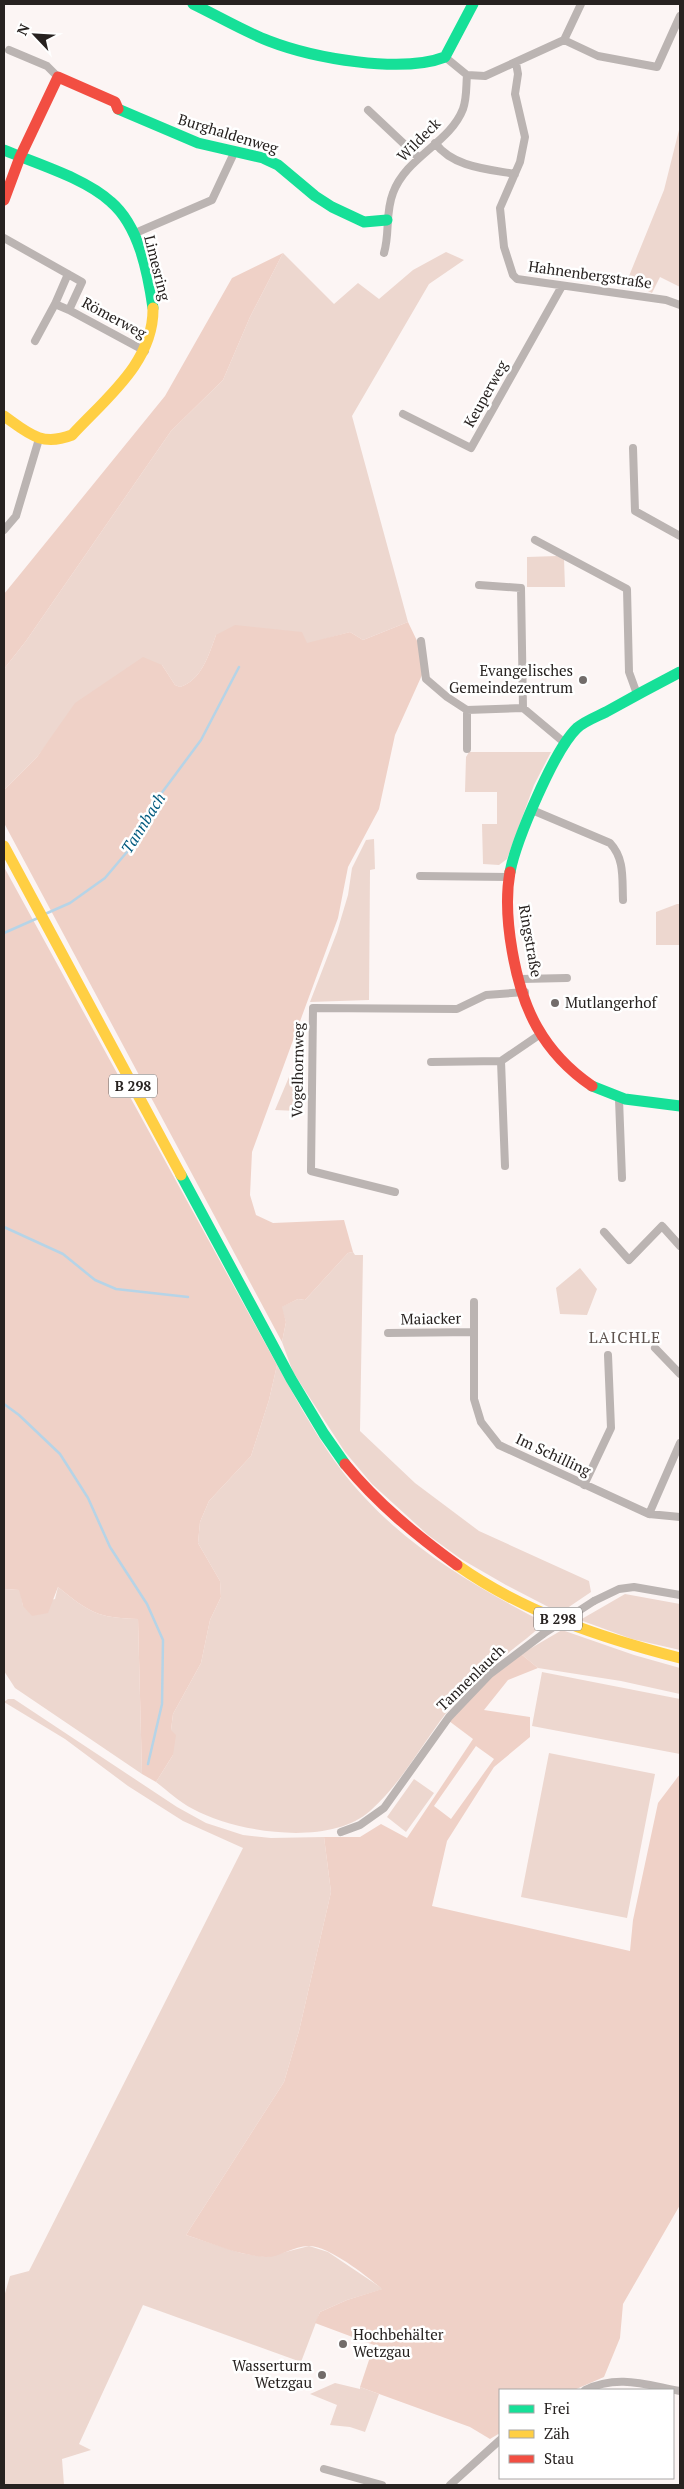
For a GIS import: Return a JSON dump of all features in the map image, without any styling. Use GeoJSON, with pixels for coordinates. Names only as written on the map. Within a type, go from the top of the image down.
{"type":"FeatureCollection","features":[{"type":"Feature","properties":{"kind":"street"},"geometry":{"type":"LineString","coordinates":[[193,4],[268,41],[328,58],[366,63],[418,64],[445,57],[473,4]]}},
{"type":"Feature","properties":{"kind":"street"},"geometry":{"type":"LineString","coordinates":[[445,57],[467,75],[485,76],[564,40],[581,4]]}},
{"type":"Feature","properties":{"kind":"street"},"geometry":{"type":"LineString","coordinates":[[564,40],[598,56],[657,67],[680,16]]}},
{"type":"Feature","properties":{"kind":"street","name":"Burghaldenweg"},"geometry":{"type":"LineString","coordinates":[[9,50],[47,66],[58,77],[115,102],[119,111],[198,143],[234,153],[263,158],[278,165],[315,196],[364,222],[387,220]]}},
{"type":"Feature","properties":{"kind":"street","name":"Hahnenbergstraße"},"geometry":{"type":"LineString","coordinates":[[516,63],[518,74],[515,94],[525,137],[523,152],[500,208],[504,247],[512,275],[517,279],[646,296],[680,305]]}},
{"type":"Feature","properties":{"kind":"street","name":"Wildeck"},"geometry":{"type":"LineString","coordinates":[[384,253],[388,233],[387,220],[393,192],[406,170],[456,123],[463,108],[467,75]]}},
{"type":"Feature","properties":{"kind":"street"},"geometry":{"type":"LineString","coordinates":[[4,200],[20,157],[58,77]]}},
{"type":"Feature","properties":{"kind":"street"},"geometry":{"type":"LineString","coordinates":[[368,110],[419,158]]}},
{"type":"Feature","properties":{"kind":"street"},"geometry":{"type":"LineString","coordinates":[[435,143],[444,154],[456,162],[515,174]]}},
{"type":"Feature","properties":{"kind":"street","name":"Limesring"},"geometry":{"type":"LineString","coordinates":[[4,150],[99,193],[121,211],[133,234],[152,296],[153,322],[145,351],[128,374],[72,435],[59,441],[39,439]]}},
{"type":"Feature","properties":{"kind":"street"},"geometry":{"type":"LineString","coordinates":[[133,234],[212,200],[234,153]]}},
{"type":"Feature","properties":{"kind":"street","name":"Römerweg"},"geometry":{"type":"LineString","coordinates":[[4,238],[82,282],[69,310]]}},
{"type":"Feature","properties":{"kind":"street"},"geometry":{"type":"LineString","coordinates":[[35,341],[68,274]]}},
{"type":"Feature","properties":{"kind":"street","name":"Keuperweg"},"geometry":{"type":"LineString","coordinates":[[403,414],[471,448],[562,286]]}},
{"type":"Feature","properties":{"kind":"street","name":"Römerweg"},"geometry":{"type":"LineString","coordinates":[[54,304],[69,310],[145,351]]}},
{"type":"Feature","properties":{"kind":"street"},"geometry":{"type":"LineString","coordinates":[[4,416],[39,439],[16,516],[4,530]]}},
{"type":"Feature","properties":{"kind":"street"},"geometry":{"type":"LineString","coordinates":[[633,448],[635,511],[680,536]]}},
{"type":"Feature","properties":{"kind":"street"},"geometry":{"type":"LineString","coordinates":[[535,540],[627,589],[629,672],[636,694]]}},
{"type":"Feature","properties":{"kind":"street"},"geometry":{"type":"LineString","coordinates":[[479,585],[521,588],[524,708]]}},
{"type":"Feature","properties":{"kind":"street"},"geometry":{"type":"LineString","coordinates":[[420,641],[426,679],[446,697],[467,710],[524,708],[566,744]]}},
{"type":"Feature","properties":{"kind":"street","name":"Ringstraße"},"geometry":{"type":"LineString","coordinates":[[680,672],[576,728],[532,810],[509,877],[507,898],[521,979],[532,1016],[542,1033],[565,1063],[591,1086],[619,1099],[639,1103],[680,1106]]}},
{"type":"Feature","properties":{"kind":"street"},"geometry":{"type":"LineString","coordinates":[[467,710],[467,749]]}},
{"type":"Feature","properties":{"kind":"street"},"geometry":{"type":"LineString","coordinates":[[532,810],[610,843],[617,850],[622,864],[622,900]]}},
{"type":"Feature","properties":{"kind":"street","name":"B 298"},"geometry":{"type":"LineString","coordinates":[[4,846],[262,1326],[307,1407],[342,1459],[382,1504],[428,1544],[495,1588],[551,1616],[620,1642],[680,1658]]}},
{"type":"Feature","properties":{"kind":"street"},"geometry":{"type":"LineString","coordinates":[[420,876],[509,877]]}},
{"type":"Feature","properties":{"kind":"street"},"geometry":{"type":"LineString","coordinates":[[521,979],[567,978]]}},
{"type":"Feature","properties":{"kind":"street","name":"Vogelhornweg"},"geometry":{"type":"LineString","coordinates":[[395,1192],[311,1171],[313,1008],[457,1009],[486,994],[525,992]]}},
{"type":"Feature","properties":{"kind":"street"},"geometry":{"type":"LineString","coordinates":[[431,1062],[501,1060],[542,1033]]}},
{"type":"Feature","properties":{"kind":"street"},"geometry":{"type":"LineString","coordinates":[[501,1060],[505,1166]]}},
{"type":"Feature","properties":{"kind":"street"},"geometry":{"type":"LineString","coordinates":[[619,1099],[622,1178]]}},
{"type":"Feature","properties":{"kind":"street"},"geometry":{"type":"LineString","coordinates":[[604,1232],[629,1260],[662,1226],[680,1246]]}},
{"type":"Feature","properties":{"kind":"street","name":"Im Schilling"},"geometry":{"type":"LineString","coordinates":[[474,1302],[474,1399],[481,1422],[499,1445],[649,1514],[680,1517]]}},
{"type":"Feature","properties":{"kind":"street","name":"Maiacker"},"geometry":{"type":"LineString","coordinates":[[388,1333],[474,1332]]}},
{"type":"Feature","properties":{"kind":"street"},"geometry":{"type":"LineString","coordinates":[[655,1348],[680,1374]]}},
{"type":"Feature","properties":{"kind":"street"},"geometry":{"type":"LineString","coordinates":[[584,1485],[611,1428],[608,1355]]}},
{"type":"Feature","properties":{"kind":"street"},"geometry":{"type":"LineString","coordinates":[[649,1514],[680,1443]]}},
{"type":"Feature","properties":{"kind":"street","name":"Tannenlauch"},"geometry":{"type":"LineString","coordinates":[[341,1832],[360,1826],[384,1808],[449,1717],[490,1674],[543,1634],[594,1601],[619,1589],[634,1587],[680,1595]]}},
{"type":"Feature","properties":{"kind":"street"},"geometry":{"type":"LineString","coordinates":[[587,2389],[616,2380],[668,2389]]}},
{"type":"Feature","properties":{"kind":"street"},"geometry":{"type":"LineString","coordinates":[[450,2485],[499,2441]]}},
{"type":"Feature","properties":{"kind":"street"},"geometry":{"type":"LineString","coordinates":[[324,2469],[382,2485]]}},
{"type":"Feature","properties":{"kind":"shaded area"},"geometry":{"type":"Polygon","coordinates":[[[680,126],[680,287],[660,277],[652,293],[627,281],[664,190],[680,126]]]}},
{"type":"Feature","properties":{"kind":"shaded area"},"geometry":{"type":"Polygon","coordinates":[[[446,252],[464,260],[429,284],[352,416],[408,622],[363,640],[350,632],[307,644],[216,635],[204,666],[188,684],[180,687],[175,685],[162,665],[57,731],[37,757],[4,790],[4,669],[26,641],[171,431],[223,380],[250,317],[283,253],[334,304],[358,283],[379,299],[413,270],[446,252]]]}},
{"type":"Feature","properties":{"kind":"shaded area"},"geometry":{"type":"Polygon","coordinates":[[[283,253],[250,317],[223,380],[171,431],[26,641],[4,669],[4,594],[165,396],[232,278],[283,253]]]}},
{"type":"Feature","properties":{"kind":"shaded area"},"geometry":{"type":"Polygon","coordinates":[[[557,556],[564,559],[565,587],[527,587],[527,557],[557,556]]]}},
{"type":"Feature","properties":{"kind":"shaded area"},"geometry":{"type":"Polygon","coordinates":[[[408,622],[419,645],[422,675],[395,735],[379,809],[348,867],[338,918],[252,1152],[250,1195],[256,1215],[273,1223],[344,1220],[353,1252],[348,1253],[305,1300],[298,1299],[282,1307],[286,1322],[282,1342],[4,823],[4,790],[37,757],[75,703],[143,657],[162,665],[175,685],[180,687],[194,679],[204,666],[216,635],[235,625],[302,632],[307,643],[350,632],[363,640],[408,622]]]}},
{"type":"Feature","properties":{"kind":"shaded area"},"geometry":{"type":"Polygon","coordinates":[[[469,752],[551,752],[534,785],[507,859],[499,865],[483,864],[482,824],[497,824],[497,792],[465,792],[466,757],[469,752]]]}},
{"type":"Feature","properties":{"kind":"shaded area"},"geometry":{"type":"Polygon","coordinates":[[[374,839],[375,869],[370,870],[369,1000],[310,1002],[337,932],[348,895],[352,868],[366,840],[374,839]]]}},
{"type":"Feature","properties":{"kind":"shaded area"},"geometry":{"type":"Polygon","coordinates":[[[4,867],[277,1365],[269,1400],[251,1456],[209,1501],[200,1522],[198,1543],[220,1581],[221,1597],[210,1620],[201,1663],[173,1714],[171,1730],[176,1735],[173,1755],[156,1782],[142,1774],[138,1619],[113,1617],[94,1612],[58,1587],[48,1613],[32,1616],[23,1606],[19,1590],[4,1589],[4,867]]]}},
{"type":"Feature","properties":{"kind":"shaded area"},"geometry":{"type":"Polygon","coordinates":[[[680,904],[680,945],[656,945],[656,912],[680,904]]]}},
{"type":"Feature","properties":{"kind":"shaded area"},"geometry":{"type":"Polygon","coordinates":[[[299,1070],[296,1111],[275,1110],[289,1077],[299,1070]]]}},
{"type":"Feature","properties":{"kind":"shaded area"},"geometry":{"type":"Polygon","coordinates":[[[353,1252],[355,1255],[363,1255],[360,1431],[415,1483],[479,1531],[589,1581],[591,1592],[560,1613],[461,1559],[428,1535],[372,1484],[345,1452],[293,1372],[282,1342],[286,1322],[281,1307],[298,1299],[305,1300],[348,1253],[353,1252]]]}},
{"type":"Feature","properties":{"kind":"shaded area"},"geometry":{"type":"Polygon","coordinates":[[[580,1268],[597,1289],[587,1315],[560,1314],[556,1288],[580,1268]]]}},
{"type":"Feature","properties":{"kind":"shaded area"},"geometry":{"type":"Polygon","coordinates":[[[277,1365],[339,1467],[385,1518],[427,1553],[473,1583],[545,1623],[486,1671],[464,1692],[443,1716],[404,1773],[370,1811],[353,1822],[332,1829],[308,1833],[258,1830],[212,1817],[183,1803],[156,1782],[173,1755],[171,1730],[173,1714],[201,1663],[210,1620],[221,1597],[220,1581],[198,1543],[200,1522],[209,1501],[251,1456],[269,1400],[277,1365]]]}},
{"type":"Feature","properties":{"kind":"shaded area"},"geometry":{"type":"Polygon","coordinates":[[[58,1587],[94,1612],[113,1617],[138,1619],[142,1774],[15,1688],[4,1671],[4,1589],[20,1590],[23,1606],[55,1599],[58,1587]]]}},
{"type":"Feature","properties":{"kind":"shaded area"},"geometry":{"type":"Polygon","coordinates":[[[625,1594],[680,1604],[680,1650],[632,1639],[580,1620],[625,1594]]]}},
{"type":"Feature","properties":{"kind":"shaded area"},"geometry":{"type":"Polygon","coordinates":[[[562,1630],[634,1655],[680,1668],[680,1694],[621,1681],[538,1668],[521,1654],[562,1630]]]}},
{"type":"Feature","properties":{"kind":"shaded area"},"geometry":{"type":"Polygon","coordinates":[[[521,1654],[538,1668],[508,1680],[484,1710],[530,1717],[530,1737],[494,1767],[447,1841],[432,1906],[630,1951],[633,1920],[658,1803],[680,1774],[680,2205],[623,2304],[620,2338],[604,2377],[576,2389],[499,2389],[499,2434],[490,2439],[470,2427],[360,2387],[374,2345],[315,2323],[320,2312],[347,2300],[382,2289],[348,2263],[328,2251],[310,2246],[299,2247],[276,2256],[265,2257],[235,2251],[186,2235],[284,2082],[299,2031],[331,1892],[324,1837],[360,1837],[381,1824],[407,1838],[473,1739],[449,1721],[495,1673],[521,1654]],[[476,1746],[434,1806],[451,1819],[494,1759],[476,1746]]]}},
{"type":"Feature","properties":{"kind":"shaded area"},"geometry":{"type":"Polygon","coordinates":[[[542,1672],[680,1699],[680,1754],[532,1726],[542,1672]]]}},
{"type":"Feature","properties":{"kind":"shaded area"},"geometry":{"type":"Polygon","coordinates":[[[8,1699],[14,1699],[177,1807],[206,1823],[243,1835],[271,1838],[324,1837],[331,1892],[299,2031],[284,2082],[186,2235],[241,2253],[266,2257],[309,2246],[328,2252],[383,2289],[347,2300],[320,2312],[301,2362],[143,2305],[79,2444],[91,2450],[62,2459],[64,2485],[4,2485],[4,2297],[10,2276],[29,2271],[243,1848],[183,1821],[128,1786],[65,1739],[4,1702],[8,1699]]]}},
{"type":"Feature","properties":{"kind":"shaded area"},"geometry":{"type":"Polygon","coordinates":[[[549,1753],[655,1774],[627,1918],[521,1897],[549,1753]]]}},
{"type":"Feature","properties":{"kind":"shaded area"},"geometry":{"type":"Polygon","coordinates":[[[414,1779],[434,1793],[406,1832],[387,1817],[414,1779]]]}},
{"type":"Feature","properties":{"kind":"shaded area"},"geometry":{"type":"Polygon","coordinates":[[[335,2383],[360,2389],[360,2387],[379,2394],[365,2432],[350,2427],[330,2425],[337,2405],[310,2394],[335,2383]]]}},
{"type":"Feature","properties":{"kind":"waterway","name":"Tannbach"},"geometry":{"type":"LineString","coordinates":[[45,914],[70,903],[105,878],[132,846],[152,806],[201,740],[239,667]]}},
{"type":"Feature","properties":{"kind":"waterway","name":"Tannbach"},"geometry":{"type":"LineString","coordinates":[[4,933],[38,918]]}},
{"type":"Feature","properties":{"kind":"waterway"},"geometry":{"type":"LineString","coordinates":[[4,1227],[63,1254],[95,1280],[116,1289],[188,1297]]}},
{"type":"Feature","properties":{"kind":"waterway"},"geometry":{"type":"LineString","coordinates":[[4,1404],[19,1415],[60,1454],[88,1498],[110,1547],[147,1604],[163,1640],[162,1704],[148,1764]]}},
{"type":"Feature","properties":{"kind":"traffic: fast"},"geometry":{"type":"LineString","coordinates":[[193,4],[250,33],[287,47],[332,58],[382,64],[427,62],[445,57],[473,4]]}},
{"type":"Feature","properties":{"kind":"traffic: fast"},"geometry":{"type":"LineString","coordinates":[[118,109],[198,143],[263,158],[278,165],[315,196],[332,207],[364,222],[387,220]]}},
{"type":"Feature","properties":{"kind":"traffic: fast"},"geometry":{"type":"LineString","coordinates":[[4,150],[60,172],[88,186],[100,193],[121,212],[129,224],[141,251],[153,308]]}},
{"type":"Feature","properties":{"kind":"traffic: fast"},"geometry":{"type":"LineString","coordinates":[[510,872],[528,819],[547,775],[568,739],[577,728],[680,672]]}},
{"type":"Feature","properties":{"kind":"traffic: fast"},"geometry":{"type":"LineString","coordinates":[[592,1086],[625,1099],[680,1106]]}},
{"type":"Feature","properties":{"kind":"traffic: fast"},"geometry":{"type":"LineString","coordinates":[[181,1175],[291,1379],[324,1434],[345,1464]]}},
{"type":"Feature","properties":{"kind":"traffic: slow"},"geometry":{"type":"LineString","coordinates":[[4,416],[28,433],[43,439],[72,435],[113,393],[137,362],[146,345],[151,327],[153,308]]}},
{"type":"Feature","properties":{"kind":"traffic: slow"},"geometry":{"type":"LineString","coordinates":[[4,846],[181,1175]]}},
{"type":"Feature","properties":{"kind":"traffic: slow"},"geometry":{"type":"LineString","coordinates":[[457,1565],[509,1597],[564,1622],[622,1642],[680,1658]]}},
{"type":"Feature","properties":{"kind":"traffic: jam"},"geometry":{"type":"LineString","coordinates":[[4,200],[20,157],[58,77],[115,102],[118,109]]}},
{"type":"Feature","properties":{"kind":"traffic: jam"},"geometry":{"type":"LineString","coordinates":[[510,872],[508,890],[509,930],[522,993],[537,1027],[554,1052],[568,1067],[592,1086]]}},
{"type":"Feature","properties":{"kind":"traffic: jam"},"geometry":{"type":"LineString","coordinates":[[345,1464],[398,1518],[457,1565]]}},
{"type":"Feature","properties":{"kind":"place","name":"Evangelisches Gemeindezentrum"},"geometry":{"type":"Point","coordinates":[583,680]}},
{"type":"Feature","properties":{"kind":"place","name":"Mutlangerhof"},"geometry":{"type":"Point","coordinates":[555,1003]}},
{"type":"Feature","properties":{"kind":"place","name":"Hochbehälter Wetzgau"},"geometry":{"type":"Point","coordinates":[343,2344]}},
{"type":"Feature","properties":{"kind":"place","name":"Wasserturm Wetzgau"},"geometry":{"type":"Point","coordinates":[322,2375]}},
{"type":"Feature","properties":{"kind":"district","name":"LAICHLE"},"geometry":{"type":"Point","coordinates":[625,1337]}}]}
